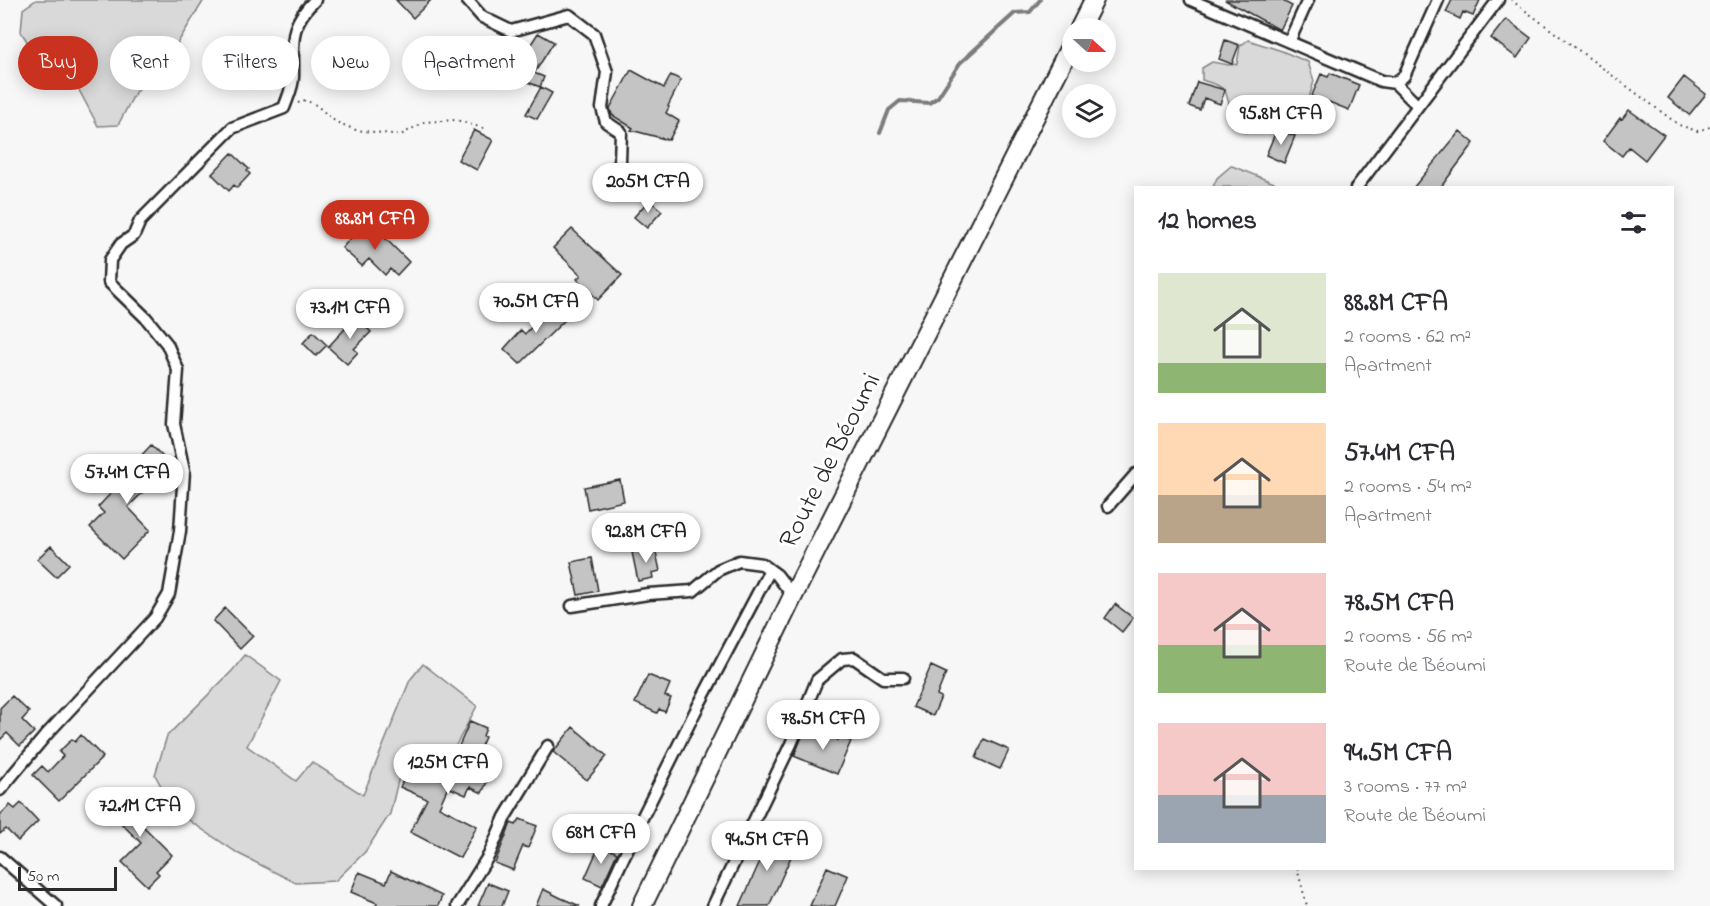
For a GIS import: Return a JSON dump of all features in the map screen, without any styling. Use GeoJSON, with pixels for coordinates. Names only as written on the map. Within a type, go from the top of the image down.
{"type":"FeatureCollection","features":[{"type":"Feature","properties":{"kind":"main road"},"geometry":{"type":"LineString","coordinates":[[1085,18],[1094,0]]}},
{"type":"Feature","properties":{"kind":"main road","name":"Route de Béoumi"},"geometry":{"type":"LineString","coordinates":[[642,906],[793,596],[1062,63]]}},
{"type":"Feature","properties":{"kind":"street"},"geometry":{"type":"LineString","coordinates":[[0,790],[46,735],[155,618],[169,594],[183,508],[184,471],[174,424],[178,370],[167,344],[146,318],[109,282],[110,260],[121,244],[134,235],[140,221],[232,128],[284,108],[293,79],[291,54],[293,32],[303,11],[315,0]]}},
{"type":"Feature","properties":{"kind":"street"},"geometry":{"type":"LineString","coordinates":[[467,0],[482,17],[511,31],[569,15],[594,34],[607,72],[602,108],[606,122],[621,132],[619,191]]}},
{"type":"Feature","properties":{"kind":"street"},"geometry":{"type":"LineString","coordinates":[[1191,0],[1381,81],[1395,83],[1417,105]]}},
{"type":"Feature","properties":{"kind":"street"},"geometry":{"type":"LineString","coordinates":[[1289,42],[1308,0]]}},
{"type":"Feature","properties":{"kind":"street"},"geometry":{"type":"LineString","coordinates":[[1395,83],[1404,76],[1438,0]]}},
{"type":"Feature","properties":{"kind":"street"},"geometry":{"type":"LineString","coordinates":[[1357,186],[1498,0]]}},
{"type":"Feature","properties":{"kind":"street"},"geometry":{"type":"LineString","coordinates":[[1108,506],[1134,476]]}},
{"type":"Feature","properties":{"kind":"street"},"geometry":{"type":"LineString","coordinates":[[572,606],[648,594],[693,591],[718,570],[739,561],[762,564],[777,575],[793,596]]}},
{"type":"Feature","properties":{"kind":"street"},"geometry":{"type":"LineString","coordinates":[[601,906],[638,826],[770,570]]}},
{"type":"Feature","properties":{"kind":"street"},"geometry":{"type":"LineString","coordinates":[[712,906],[791,744],[817,680],[842,658],[854,658],[883,678],[903,678]]}},
{"type":"Feature","properties":{"kind":"street"},"geometry":{"type":"LineString","coordinates":[[457,906],[489,855],[505,817],[548,746]]}},
{"type":"Feature","properties":{"kind":"street"},"geometry":{"type":"LineString","coordinates":[[0,857],[56,906]]}},
{"type":"Feature","properties":{"kind":"path"},"geometry":{"type":"LineString","coordinates":[[1511,0],[1679,125],[1697,131],[1710,127]]}},
{"type":"Feature","properties":{"kind":"path"},"geometry":{"type":"LineString","coordinates":[[284,108],[305,100],[316,105],[336,122],[356,130],[401,135],[424,122],[456,120],[486,129]]}},
{"type":"Feature","properties":{"kind":"path"},"geometry":{"type":"LineString","coordinates":[[1298,870],[1307,906]]}},
{"type":"Feature","properties":{"kind":"shaded area"},"geometry":{"type":"Polygon","coordinates":[[[36,0],[204,0],[182,36],[110,36],[110,90],[138,90],[118,125],[98,126],[79,90],[98,90],[98,36],[24,36],[21,32],[23,9],[36,0]]]}},
{"type":"Feature","properties":{"kind":"shaded area"},"geometry":{"type":"Polygon","coordinates":[[[1248,40],[1308,62],[1314,81],[1306,108],[1263,133],[1243,132],[1232,114],[1225,90],[1202,80],[1202,68],[1212,62],[1237,64],[1240,46],[1248,40]]]}},
{"type":"Feature","properties":{"kind":"shaded area"},"geometry":{"type":"Polygon","coordinates":[[[1231,166],[1281,186],[1213,186],[1217,178],[1231,166]]]}},
{"type":"Feature","properties":{"kind":"shaded area"},"geometry":{"type":"Polygon","coordinates":[[[245,655],[281,681],[247,746],[296,781],[312,762],[363,795],[410,680],[423,664],[477,706],[442,771],[403,760],[390,814],[365,852],[335,881],[296,883],[239,854],[175,811],[155,775],[167,736],[245,655]]]}},
{"type":"Feature","properties":{"kind":"building"},"geometry":{"type":"Polygon","coordinates":[[[396,0],[431,0],[413,18],[396,0]]]}},
{"type":"Feature","properties":{"kind":"building"},"geometry":{"type":"Polygon","coordinates":[[[1225,0],[1281,0],[1292,6],[1280,30],[1225,0]]]}},
{"type":"Feature","properties":{"kind":"building"},"geometry":{"type":"Polygon","coordinates":[[[1452,0],[1480,0],[1473,16],[1463,12],[1460,19],[1446,12],[1452,0]]]}},
{"type":"Feature","properties":{"kind":"building"},"geometry":{"type":"Polygon","coordinates":[[[1506,19],[1531,38],[1517,58],[1491,38],[1506,19]]]}},
{"type":"Feature","properties":{"kind":"building"},"geometry":{"type":"Polygon","coordinates":[[[538,33],[554,42],[537,69],[537,36],[538,33]]]}},
{"type":"Feature","properties":{"kind":"building"},"geometry":{"type":"Polygon","coordinates":[[[1225,40],[1239,45],[1232,64],[1219,59],[1225,40]]]}},
{"type":"Feature","properties":{"kind":"building"},"geometry":{"type":"Polygon","coordinates":[[[631,70],[664,88],[671,75],[681,80],[666,113],[679,121],[669,140],[631,130],[633,128],[612,115],[610,108],[631,70]]]}},
{"type":"Feature","properties":{"kind":"building"},"geometry":{"type":"Polygon","coordinates":[[[1330,73],[1359,85],[1349,110],[1329,102],[1328,107],[1310,100],[1321,74],[1328,77],[1330,73]]]}},
{"type":"Feature","properties":{"kind":"building"},"geometry":{"type":"Polygon","coordinates":[[[537,74],[544,77],[540,87],[537,86],[537,74]]]}},
{"type":"Feature","properties":{"kind":"building"},"geometry":{"type":"Polygon","coordinates":[[[1684,77],[1706,94],[1689,115],[1668,98],[1684,77]]]}},
{"type":"Feature","properties":{"kind":"building"},"geometry":{"type":"Polygon","coordinates":[[[1197,82],[1225,90],[1220,104],[1204,98],[1200,110],[1189,106],[1197,82]]]}},
{"type":"Feature","properties":{"kind":"building"},"geometry":{"type":"Polygon","coordinates":[[[541,87],[552,93],[537,119],[526,114],[541,87]]]}},
{"type":"Feature","properties":{"kind":"building"},"geometry":{"type":"Polygon","coordinates":[[[1629,110],[1664,135],[1645,160],[1629,147],[1622,156],[1603,141],[1629,110]]]}},
{"type":"Feature","properties":{"kind":"building"},"geometry":{"type":"Polygon","coordinates":[[[1277,129],[1295,136],[1284,163],[1266,155],[1277,129]]]}},
{"type":"Feature","properties":{"kind":"building"},"geometry":{"type":"Polygon","coordinates":[[[474,130],[493,140],[477,170],[458,160],[474,130]]]}},
{"type":"Feature","properties":{"kind":"building"},"geometry":{"type":"Polygon","coordinates":[[[1460,131],[1474,143],[1442,186],[1415,186],[1460,131]]]}},
{"type":"Feature","properties":{"kind":"building"},"geometry":{"type":"Polygon","coordinates":[[[232,153],[249,169],[247,171],[250,174],[237,188],[234,185],[229,191],[212,174],[232,153]]]}},
{"type":"Feature","properties":{"kind":"building"},"geometry":{"type":"Polygon","coordinates":[[[649,200],[662,211],[647,228],[634,217],[649,200]]]}},
{"type":"Feature","properties":{"kind":"building"},"geometry":{"type":"Polygon","coordinates":[[[371,224],[409,262],[397,275],[390,269],[385,275],[369,259],[362,266],[342,248],[356,232],[360,236],[371,224]]]}},
{"type":"Feature","properties":{"kind":"building"},"geometry":{"type":"Polygon","coordinates":[[[572,229],[622,275],[598,300],[577,279],[581,275],[553,248],[572,229]]]}},
{"type":"Feature","properties":{"kind":"building"},"geometry":{"type":"Polygon","coordinates":[[[555,302],[569,316],[520,364],[504,349],[521,330],[525,334],[555,302]]]}},
{"type":"Feature","properties":{"kind":"building"},"geometry":{"type":"Polygon","coordinates":[[[356,317],[371,332],[354,349],[358,352],[347,364],[328,347],[356,317]]]}},
{"type":"Feature","properties":{"kind":"building"},"geometry":{"type":"Polygon","coordinates":[[[313,332],[327,345],[316,356],[303,343],[313,332]]]}},
{"type":"Feature","properties":{"kind":"building"},"geometry":{"type":"Polygon","coordinates":[[[151,445],[167,461],[140,489],[143,492],[128,507],[150,530],[122,559],[90,527],[104,513],[98,507],[113,491],[111,488],[151,445]]]}},
{"type":"Feature","properties":{"kind":"building"},"geometry":{"type":"Polygon","coordinates":[[[620,480],[624,501],[588,509],[584,487],[620,480]]]}},
{"type":"Feature","properties":{"kind":"building"},"geometry":{"type":"Polygon","coordinates":[[[51,546],[69,564],[56,577],[37,559],[51,546]]]}},
{"type":"Feature","properties":{"kind":"building"},"geometry":{"type":"Polygon","coordinates":[[[655,548],[660,571],[652,573],[653,578],[638,581],[632,552],[655,548]]]}},
{"type":"Feature","properties":{"kind":"building"},"geometry":{"type":"Polygon","coordinates":[[[592,558],[598,591],[578,595],[571,562],[592,558]]]}},
{"type":"Feature","properties":{"kind":"building"},"geometry":{"type":"Polygon","coordinates":[[[1115,604],[1133,618],[1122,632],[1105,618],[1115,604]]]}},
{"type":"Feature","properties":{"kind":"building"},"geometry":{"type":"Polygon","coordinates":[[[225,608],[253,636],[240,649],[213,621],[225,608]]]}},
{"type":"Feature","properties":{"kind":"building"},"geometry":{"type":"Polygon","coordinates":[[[931,666],[946,673],[937,695],[941,697],[933,716],[913,707],[931,666]]]}},
{"type":"Feature","properties":{"kind":"building"},"geometry":{"type":"Polygon","coordinates":[[[648,675],[670,684],[665,696],[671,698],[665,712],[659,709],[657,713],[635,703],[648,675]]]}},
{"type":"Feature","properties":{"kind":"building"},"geometry":{"type":"Polygon","coordinates":[[[12,696],[29,712],[22,720],[34,732],[20,746],[7,733],[0,740],[0,708],[12,696]]]}},
{"type":"Feature","properties":{"kind":"building"},"geometry":{"type":"Polygon","coordinates":[[[470,721],[486,728],[483,736],[485,737],[472,766],[490,775],[482,793],[470,787],[466,795],[448,787],[439,807],[477,826],[460,858],[410,832],[427,799],[400,787],[410,765],[444,780],[470,721]]]}},
{"type":"Feature","properties":{"kind":"building"},"geometry":{"type":"Polygon","coordinates":[[[573,727],[607,756],[587,780],[553,752],[573,727]]]}},
{"type":"Feature","properties":{"kind":"building"},"geometry":{"type":"Polygon","coordinates":[[[805,730],[822,736],[823,733],[838,740],[840,737],[851,741],[837,774],[794,756],[805,730]]]}},
{"type":"Feature","properties":{"kind":"building"},"geometry":{"type":"Polygon","coordinates":[[[81,735],[103,757],[59,801],[33,775],[42,766],[48,772],[63,756],[59,752],[72,739],[75,742],[81,735]]]}},
{"type":"Feature","properties":{"kind":"building"},"geometry":{"type":"Polygon","coordinates":[[[984,739],[1009,750],[1000,769],[976,758],[984,739]]]}},
{"type":"Feature","properties":{"kind":"building"},"geometry":{"type":"Polygon","coordinates":[[[132,787],[151,805],[137,820],[172,855],[156,871],[159,874],[147,886],[122,862],[141,843],[109,811],[132,787]]]}},
{"type":"Feature","properties":{"kind":"building"},"geometry":{"type":"Polygon","coordinates":[[[21,803],[38,821],[18,841],[6,829],[0,834],[0,815],[10,805],[15,809],[21,803]]]}},
{"type":"Feature","properties":{"kind":"building"},"geometry":{"type":"Polygon","coordinates":[[[520,819],[537,826],[528,848],[523,846],[513,870],[495,863],[511,823],[516,825],[520,819]]]}},
{"type":"Feature","properties":{"kind":"building"},"geometry":{"type":"Polygon","coordinates":[[[756,835],[794,850],[769,906],[740,906],[764,852],[750,846],[756,835]]]}},
{"type":"Feature","properties":{"kind":"building"},"geometry":{"type":"Polygon","coordinates":[[[600,844],[617,853],[602,886],[585,878],[600,844]]]}},
{"type":"Feature","properties":{"kind":"building"},"geometry":{"type":"Polygon","coordinates":[[[827,867],[848,876],[835,906],[810,906],[827,867]]]}},
{"type":"Feature","properties":{"kind":"building"},"geometry":{"type":"Polygon","coordinates":[[[391,871],[442,896],[438,906],[376,906],[377,903],[351,892],[359,872],[386,883],[391,871]]]}},
{"type":"Feature","properties":{"kind":"building"},"geometry":{"type":"Polygon","coordinates":[[[488,883],[508,891],[502,906],[478,906],[488,883]]]}},
{"type":"Feature","properties":{"kind":"building"},"geometry":{"type":"Polygon","coordinates":[[[543,889],[561,898],[580,906],[536,906],[543,889]]]}},
{"type":"Feature","properties":{"kind":"waterway"},"geometry":{"type":"LineString","coordinates":[[880,133],[889,110],[900,101],[929,103],[938,97],[960,63],[1015,13],[1030,12],[1040,0]]}}]}
